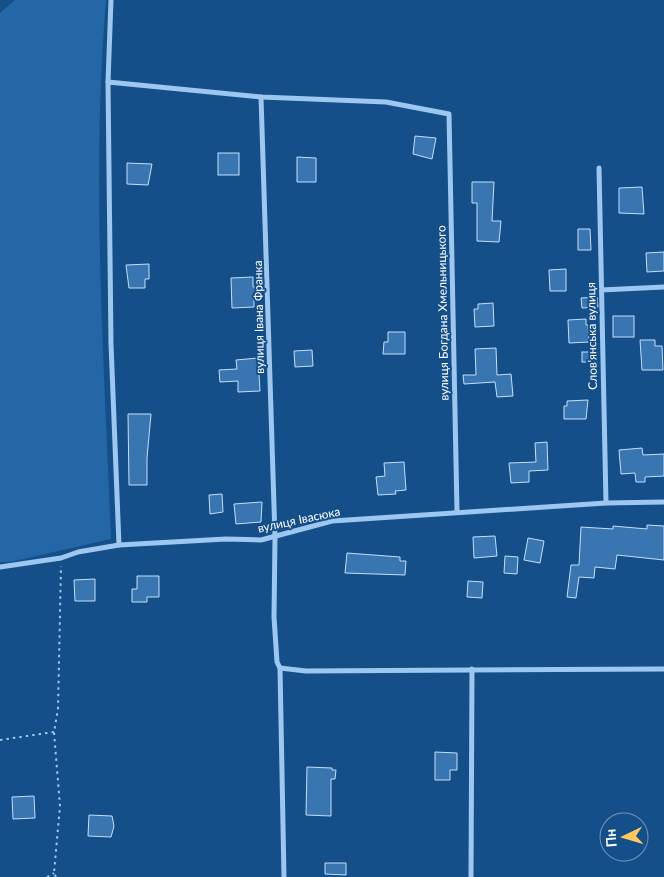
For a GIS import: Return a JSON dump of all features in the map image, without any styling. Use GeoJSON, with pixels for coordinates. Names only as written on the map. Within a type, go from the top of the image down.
{"type":"FeatureCollection","features":[{"type":"Feature","properties":{"kind":"street"},"geometry":{"type":"LineString","coordinates":[[111,0],[108,82],[112,353],[119,545]]}},
{"type":"Feature","properties":{"kind":"street"},"geometry":{"type":"LineString","coordinates":[[108,82],[261,97]]}},
{"type":"Feature","properties":{"kind":"street","name":"вулиця Богдана Хмельницького"},"geometry":{"type":"LineString","coordinates":[[261,97],[386,102],[449,114],[457,511]]}},
{"type":"Feature","properties":{"kind":"street","name":"вулиця Івана Франка"},"geometry":{"type":"LineString","coordinates":[[261,97],[275,537],[274,618],[277,662],[280,668],[284,877]]}},
{"type":"Feature","properties":{"kind":"street","name":"Слов'янська вулиця"},"geometry":{"type":"LineString","coordinates":[[599,168],[606,502]]}},
{"type":"Feature","properties":{"kind":"street"},"geometry":{"type":"LineString","coordinates":[[601,290],[664,287]]}},
{"type":"Feature","properties":{"kind":"street","name":"вулиця Івасюка"},"geometry":{"type":"LineString","coordinates":[[0,567],[61,558],[78,552],[119,545],[226,539],[261,540],[332,521],[606,502],[664,502]]}},
{"type":"Feature","properties":{"kind":"street"},"geometry":{"type":"LineString","coordinates":[[280,668],[306,671],[664,669]]}},
{"type":"Feature","properties":{"kind":"street"},"geometry":{"type":"LineString","coordinates":[[471,877],[472,669]]}},
{"type":"Feature","properties":{"kind":"path"},"geometry":{"type":"LineString","coordinates":[[56,877],[54,872],[60,806],[54,732],[58,709],[61,558]]}},
{"type":"Feature","properties":{"kind":"path"},"geometry":{"type":"LineString","coordinates":[[0,740],[54,732]]}},
{"type":"Feature","properties":{"kind":"path"},"geometry":{"type":"LineString","coordinates":[[47,877],[54,872]]}},
{"type":"Feature","properties":{"kind":"shaded area"},"geometry":{"type":"Polygon","coordinates":[[[15,0],[106,0],[99,135],[99,202],[102,337],[111,539],[10,562],[0,562],[0,13],[15,0]]]}},
{"type":"Feature","properties":{"kind":"building"},"geometry":{"type":"Polygon","coordinates":[[[415,136],[436,138],[432,159],[413,154],[415,136]]]}},
{"type":"Feature","properties":{"kind":"building"},"geometry":{"type":"Polygon","coordinates":[[[218,153],[239,153],[239,175],[218,175],[218,153]]]}},
{"type":"Feature","properties":{"kind":"building"},"geometry":{"type":"Polygon","coordinates":[[[297,157],[316,158],[316,182],[297,182],[297,157]]]}},
{"type":"Feature","properties":{"kind":"building"},"geometry":{"type":"Polygon","coordinates":[[[127,163],[152,164],[148,185],[127,184],[127,163]]]}},
{"type":"Feature","properties":{"kind":"building"},"geometry":{"type":"Polygon","coordinates":[[[472,182],[494,182],[492,221],[501,221],[499,242],[477,241],[477,203],[472,203],[472,182]]]}},
{"type":"Feature","properties":{"kind":"building"},"geometry":{"type":"Polygon","coordinates":[[[642,187],[644,214],[619,213],[619,188],[642,187]]]}},
{"type":"Feature","properties":{"kind":"building"},"geometry":{"type":"Polygon","coordinates":[[[578,229],[590,229],[591,250],[578,250],[578,229]]]}},
{"type":"Feature","properties":{"kind":"building"},"geometry":{"type":"Polygon","coordinates":[[[664,252],[664,271],[647,272],[646,253],[664,252]]]}},
{"type":"Feature","properties":{"kind":"building"},"geometry":{"type":"Polygon","coordinates":[[[149,264],[149,279],[145,279],[145,288],[129,288],[126,265],[149,264]]]}},
{"type":"Feature","properties":{"kind":"building"},"geometry":{"type":"Polygon","coordinates":[[[566,269],[566,291],[550,291],[549,270],[566,269]]]}},
{"type":"Feature","properties":{"kind":"building"},"geometry":{"type":"Polygon","coordinates":[[[253,277],[253,287],[259,287],[259,299],[254,299],[254,307],[232,308],[231,278],[253,277]]]}},
{"type":"Feature","properties":{"kind":"building"},"geometry":{"type":"Polygon","coordinates":[[[597,297],[598,307],[582,308],[581,298],[597,297]]]}},
{"type":"Feature","properties":{"kind":"building"},"geometry":{"type":"Polygon","coordinates":[[[493,303],[494,326],[475,327],[474,309],[478,309],[478,304],[493,303]]]}},
{"type":"Feature","properties":{"kind":"building"},"geometry":{"type":"Polygon","coordinates":[[[613,316],[634,316],[634,337],[613,337],[613,316]]]}},
{"type":"Feature","properties":{"kind":"building"},"geometry":{"type":"Polygon","coordinates":[[[586,319],[589,342],[569,343],[568,320],[586,319]]]}},
{"type":"Feature","properties":{"kind":"building"},"geometry":{"type":"Polygon","coordinates":[[[388,332],[405,332],[405,354],[383,354],[384,342],[388,342],[388,332]]]}},
{"type":"Feature","properties":{"kind":"building"},"geometry":{"type":"Polygon","coordinates":[[[640,340],[655,340],[655,346],[662,346],[663,370],[642,370],[640,340]]]}},
{"type":"Feature","properties":{"kind":"building"},"geometry":{"type":"Polygon","coordinates":[[[496,348],[497,375],[511,374],[513,396],[497,397],[495,382],[464,384],[463,375],[476,375],[475,349],[496,348]]]}},
{"type":"Feature","properties":{"kind":"building"},"geometry":{"type":"Polygon","coordinates":[[[312,350],[313,366],[295,367],[294,351],[312,350]]]}},
{"type":"Feature","properties":{"kind":"building"},"geometry":{"type":"Polygon","coordinates":[[[582,352],[597,352],[597,362],[582,362],[582,352]]]}},
{"type":"Feature","properties":{"kind":"building"},"geometry":{"type":"Polygon","coordinates":[[[258,358],[260,391],[238,392],[238,381],[220,382],[219,370],[237,369],[236,360],[258,358]]]}},
{"type":"Feature","properties":{"kind":"building"},"geometry":{"type":"Polygon","coordinates":[[[588,400],[586,419],[564,419],[564,406],[567,406],[567,401],[588,400]]]}},
{"type":"Feature","properties":{"kind":"building"},"geometry":{"type":"Polygon","coordinates":[[[128,414],[151,414],[147,458],[147,485],[129,485],[128,414]]]}},
{"type":"Feature","properties":{"kind":"building"},"geometry":{"type":"Polygon","coordinates":[[[547,442],[548,470],[529,471],[529,482],[511,483],[509,463],[536,462],[535,443],[547,442]]]}},
{"type":"Feature","properties":{"kind":"building"},"geometry":{"type":"Polygon","coordinates":[[[642,448],[643,455],[664,454],[664,476],[645,477],[645,482],[636,482],[635,473],[621,474],[619,450],[642,448]]]}},
{"type":"Feature","properties":{"kind":"building"},"geometry":{"type":"Polygon","coordinates":[[[404,462],[406,490],[395,491],[396,494],[378,495],[376,477],[385,476],[384,463],[404,462]]]}},
{"type":"Feature","properties":{"kind":"building"},"geometry":{"type":"Polygon","coordinates":[[[222,494],[223,512],[210,514],[209,495],[222,494]]]}},
{"type":"Feature","properties":{"kind":"building"},"geometry":{"type":"Polygon","coordinates":[[[262,502],[261,522],[236,524],[234,504],[262,502]]]}},
{"type":"Feature","properties":{"kind":"building"},"geometry":{"type":"Polygon","coordinates":[[[647,525],[664,526],[664,560],[617,555],[615,569],[595,567],[594,578],[579,577],[576,598],[567,597],[571,565],[579,565],[581,527],[613,529],[613,526],[647,529],[647,525]]]}},
{"type":"Feature","properties":{"kind":"building"},"geometry":{"type":"Polygon","coordinates":[[[495,536],[497,556],[474,558],[473,537],[495,536]]]}},
{"type":"Feature","properties":{"kind":"building"},"geometry":{"type":"Polygon","coordinates":[[[528,538],[544,541],[540,563],[524,560],[528,538]]]}},
{"type":"Feature","properties":{"kind":"building"},"geometry":{"type":"Polygon","coordinates":[[[347,553],[400,557],[400,561],[406,561],[405,575],[345,573],[347,553]]]}},
{"type":"Feature","properties":{"kind":"building"},"geometry":{"type":"Polygon","coordinates":[[[505,556],[518,557],[517,574],[504,573],[505,556]]]}},
{"type":"Feature","properties":{"kind":"building"},"geometry":{"type":"Polygon","coordinates":[[[137,576],[159,576],[159,597],[147,597],[147,602],[132,602],[132,589],[137,589],[137,576]]]}},
{"type":"Feature","properties":{"kind":"building"},"geometry":{"type":"Polygon","coordinates":[[[95,579],[95,601],[75,601],[74,580],[95,579]]]}},
{"type":"Feature","properties":{"kind":"building"},"geometry":{"type":"Polygon","coordinates":[[[468,581],[483,582],[482,598],[467,597],[468,581]]]}},
{"type":"Feature","properties":{"kind":"building"},"geometry":{"type":"Polygon","coordinates":[[[435,752],[457,753],[457,770],[450,770],[450,780],[435,780],[435,752]]]}},
{"type":"Feature","properties":{"kind":"building"},"geometry":{"type":"Polygon","coordinates":[[[307,767],[332,768],[332,770],[336,770],[335,779],[331,779],[331,816],[306,815],[307,767]]]}},
{"type":"Feature","properties":{"kind":"building"},"geometry":{"type":"Polygon","coordinates":[[[34,796],[35,818],[13,819],[12,797],[34,796]]]}},
{"type":"Feature","properties":{"kind":"building"},"geometry":{"type":"Polygon","coordinates":[[[89,815],[112,816],[114,826],[111,837],[88,836],[89,815]]]}},
{"type":"Feature","properties":{"kind":"building"},"geometry":{"type":"Polygon","coordinates":[[[325,863],[346,863],[346,875],[325,874],[325,863]]]}}]}
